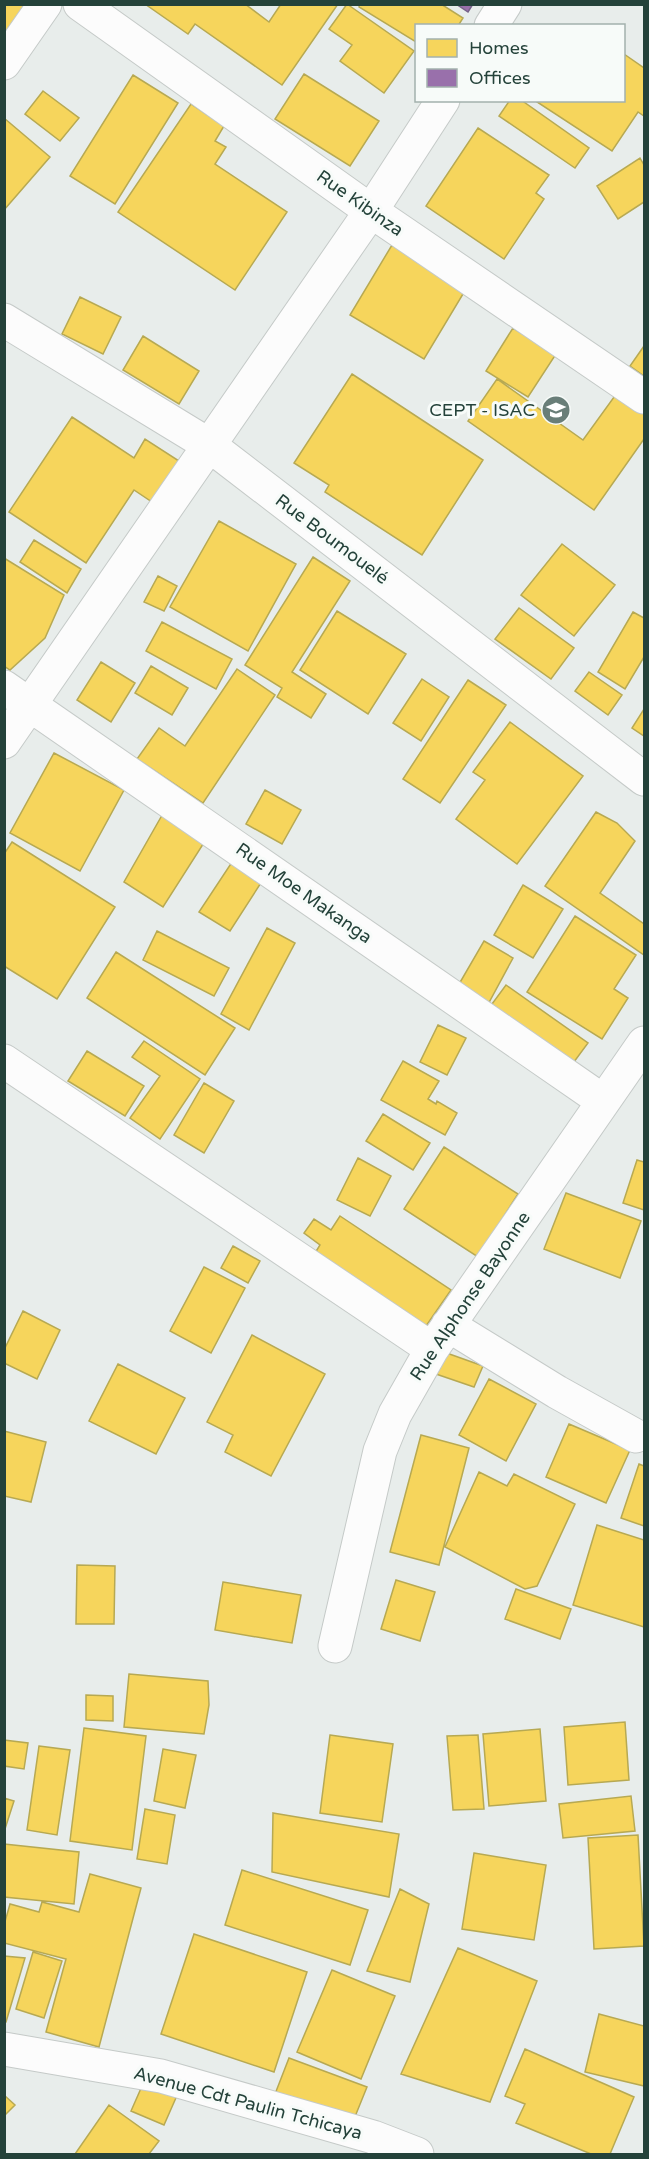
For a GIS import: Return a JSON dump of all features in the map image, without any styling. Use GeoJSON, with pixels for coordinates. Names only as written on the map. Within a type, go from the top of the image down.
{"type":"FeatureCollection","features":[{"type":"Feature","properties":{"kind":"street"},"geometry":{"type":"LineString","coordinates":[[4,63],[45,4]]}},
{"type":"Feature","properties":{"kind":"street","name":"Rue Kibinza"},"geometry":{"type":"LineString","coordinates":[[80,4],[371,211],[645,397]]}},
{"type":"Feature","properties":{"kind":"street"},"geometry":{"type":"LineString","coordinates":[[492,24],[505,4]]}},
{"type":"Feature","properties":{"kind":"street"},"geometry":{"type":"LineString","coordinates":[[4,742],[17,695],[209,446],[371,211],[441,102]]}},
{"type":"Feature","properties":{"kind":"street","name":"Rue Boumouelé"},"geometry":{"type":"LineString","coordinates":[[4,320],[209,446],[645,779]]}},
{"type":"Feature","properties":{"kind":"street","name":"Rue Moe Makanga"},"geometry":{"type":"LineString","coordinates":[[17,695],[603,1101]]}},
{"type":"Feature","properties":{"kind":"street","name":"Rue Alphonse Bayonne"},"geometry":{"type":"LineString","coordinates":[[336,1646],[380,1451],[395,1414],[440,1337],[645,1043]]}},
{"type":"Feature","properties":{"kind":"street"},"geometry":{"type":"LineString","coordinates":[[4,1061],[440,1337],[557,1392],[636,1436]]}},
{"type":"Feature","properties":{"kind":"street","name":"Avenue Cdt Paulin Tchicaya"},"geometry":{"type":"LineString","coordinates":[[4,2049],[160,2076],[365,2146],[417,2154]]}},
{"type":"Feature","properties":{"kind":"building: Homes"},"geometry":{"type":"Polygon","coordinates":[[[4,4],[32,4],[4,34],[4,4]]]}},
{"type":"Feature","properties":{"kind":"building: Homes"},"geometry":{"type":"Polygon","coordinates":[[[145,4],[245,4],[269,22],[281,4],[338,4],[282,85],[195,24],[188,34],[145,4]]]}},
{"type":"Feature","properties":{"kind":"building: Homes"},"geometry":{"type":"Polygon","coordinates":[[[347,4],[414,51],[384,93],[340,61],[352,45],[329,29],[347,4]]]}},
{"type":"Feature","properties":{"kind":"building: Homes"},"geometry":{"type":"Polygon","coordinates":[[[360,4],[441,4],[463,18],[459,24],[415,24],[415,41],[359,7],[360,4]]]}},
{"type":"Feature","properties":{"kind":"building: Homes"},"geometry":{"type":"Polygon","coordinates":[[[625,55],[644,68],[644,116],[638,112],[612,151],[537,102],[625,102],[625,55]]]}},
{"type":"Feature","properties":{"kind":"building: Homes"},"geometry":{"type":"Polygon","coordinates":[[[304,74],[379,121],[350,166],[275,119],[304,74]]]}},
{"type":"Feature","properties":{"kind":"building: Homes"},"geometry":{"type":"Polygon","coordinates":[[[133,75],[178,103],[115,204],[70,176],[133,75]]]}},
{"type":"Feature","properties":{"kind":"building: Homes"},"geometry":{"type":"Polygon","coordinates":[[[43,91],[79,118],[60,141],[25,114],[43,91]]]}},
{"type":"Feature","properties":{"kind":"building: Homes"},"geometry":{"type":"Polygon","coordinates":[[[509,102],[524,102],[589,148],[575,168],[499,116],[509,102]]]}},
{"type":"Feature","properties":{"kind":"building: Homes"},"geometry":{"type":"Polygon","coordinates":[[[191,104],[224,126],[215,141],[226,147],[215,164],[287,212],[235,290],[118,212],[191,104]]]}},
{"type":"Feature","properties":{"kind":"building: Homes"},"geometry":{"type":"Polygon","coordinates":[[[4,118],[50,157],[4,210],[4,118]]]}},
{"type":"Feature","properties":{"kind":"building: Homes"},"geometry":{"type":"Polygon","coordinates":[[[478,128],[549,175],[536,193],[544,199],[504,259],[426,206],[478,128]]]}},
{"type":"Feature","properties":{"kind":"building: Homes"},"geometry":{"type":"Polygon","coordinates":[[[640,158],[644,165],[644,202],[618,219],[597,186],[640,158]]]}},
{"type":"Feature","properties":{"kind":"building: Homes"},"geometry":{"type":"Polygon","coordinates":[[[392,245],[466,289],[424,359],[350,315],[392,245]]]}},
{"type":"Feature","properties":{"kind":"building: Homes"},"geometry":{"type":"Polygon","coordinates":[[[80,297],[121,317],[103,354],[62,334],[80,297]]]}},
{"type":"Feature","properties":{"kind":"building: Homes"},"geometry":{"type":"Polygon","coordinates":[[[513,328],[556,354],[528,397],[486,371],[513,328]]]}},
{"type":"Feature","properties":{"kind":"building: Homes"},"geometry":{"type":"Polygon","coordinates":[[[143,336],[199,371],[179,404],[123,370],[143,336]]]}},
{"type":"Feature","properties":{"kind":"building: Homes"},"geometry":{"type":"Polygon","coordinates":[[[644,346],[644,376],[630,366],[644,346]]]}},
{"type":"Feature","properties":{"kind":"building: Homes"},"geometry":{"type":"Polygon","coordinates":[[[352,374],[483,460],[422,555],[325,492],[329,485],[294,463],[352,374]]]}},
{"type":"Feature","properties":{"kind":"building: Homes"},"geometry":{"type":"Polygon","coordinates":[[[497,379],[583,440],[622,386],[644,402],[644,439],[594,510],[468,421],[497,379]]]}},
{"type":"Feature","properties":{"kind":"building: Homes"},"geometry":{"type":"Polygon","coordinates":[[[72,417],[134,458],[145,439],[179,461],[152,502],[134,490],[86,563],[9,512],[72,417]]]}},
{"type":"Feature","properties":{"kind":"building: Homes"},"geometry":{"type":"Polygon","coordinates":[[[219,521],[296,564],[248,651],[170,607],[219,521]]]}},
{"type":"Feature","properties":{"kind":"building: Homes"},"geometry":{"type":"Polygon","coordinates":[[[34,540],[81,569],[67,593],[20,562],[34,540]]]}},
{"type":"Feature","properties":{"kind":"building: Homes"},"geometry":{"type":"Polygon","coordinates":[[[562,544],[615,585],[574,636],[521,595],[562,544]]]}},
{"type":"Feature","properties":{"kind":"building: Homes"},"geometry":{"type":"Polygon","coordinates":[[[313,557],[350,581],[292,672],[326,694],[311,718],[277,697],[282,688],[245,665],[313,557]]]}},
{"type":"Feature","properties":{"kind":"building: Homes"},"geometry":{"type":"Polygon","coordinates":[[[4,558],[64,595],[45,638],[10,670],[4,666],[4,558]]]}},
{"type":"Feature","properties":{"kind":"building: Homes"},"geometry":{"type":"Polygon","coordinates":[[[158,576],[177,586],[164,611],[144,602],[158,576]]]}},
{"type":"Feature","properties":{"kind":"building: Homes"},"geometry":{"type":"Polygon","coordinates":[[[519,608],[574,648],[551,679],[495,639],[519,608]]]}},
{"type":"Feature","properties":{"kind":"building: Homes"},"geometry":{"type":"Polygon","coordinates":[[[337,611],[406,654],[368,714],[300,670],[337,611]]]}},
{"type":"Feature","properties":{"kind":"building: Homes"},"geometry":{"type":"Polygon","coordinates":[[[633,612],[644,618],[644,657],[625,689],[598,672],[633,612]]]}},
{"type":"Feature","properties":{"kind":"building: Homes"},"geometry":{"type":"Polygon","coordinates":[[[162,622],[232,659],[216,689],[146,651],[162,622]]]}},
{"type":"Feature","properties":{"kind":"building: Homes"},"geometry":{"type":"Polygon","coordinates":[[[101,662],[135,683],[111,722],[77,700],[101,662]]]}},
{"type":"Feature","properties":{"kind":"building: Homes"},"geometry":{"type":"Polygon","coordinates":[[[151,666],[188,688],[172,715],[135,693],[151,666]]]}},
{"type":"Feature","properties":{"kind":"building: Homes"},"geometry":{"type":"Polygon","coordinates":[[[237,669],[275,695],[203,803],[137,759],[159,728],[185,746],[237,669]]]}},
{"type":"Feature","properties":{"kind":"building: Homes"},"geometry":{"type":"Polygon","coordinates":[[[589,672],[622,695],[608,715],[575,691],[589,672]]]}},
{"type":"Feature","properties":{"kind":"building: Homes"},"geometry":{"type":"Polygon","coordinates":[[[422,679],[449,697],[421,741],[393,723],[422,679]]]}},
{"type":"Feature","properties":{"kind":"building: Homes"},"geometry":{"type":"Polygon","coordinates":[[[468,680],[506,705],[440,803],[403,779],[468,680]]]}},
{"type":"Feature","properties":{"kind":"building: Homes"},"geometry":{"type":"Polygon","coordinates":[[[644,709],[644,736],[632,728],[644,709]]]}},
{"type":"Feature","properties":{"kind":"building: Homes"},"geometry":{"type":"Polygon","coordinates":[[[510,722],[583,776],[517,864],[456,819],[485,780],[473,772],[510,722]]]}},
{"type":"Feature","properties":{"kind":"building: Homes"},"geometry":{"type":"Polygon","coordinates":[[[54,753],[124,790],[80,871],[10,833],[54,753]]]}},
{"type":"Feature","properties":{"kind":"building: Homes"},"geometry":{"type":"Polygon","coordinates":[[[265,790],[301,810],[282,844],[246,824],[265,790]]]}},
{"type":"Feature","properties":{"kind":"building: Homes"},"geometry":{"type":"Polygon","coordinates":[[[165,810],[207,838],[163,907],[124,882],[165,810]]]}},
{"type":"Feature","properties":{"kind":"building: Homes"},"geometry":{"type":"Polygon","coordinates":[[[596,812],[617,823],[635,841],[600,893],[644,924],[644,955],[545,886],[596,812]]]}},
{"type":"Feature","properties":{"kind":"building: Homes"},"geometry":{"type":"Polygon","coordinates":[[[12,842],[115,907],[57,999],[4,966],[4,854],[12,842]]]}},
{"type":"Feature","properties":{"kind":"building: Homes"},"geometry":{"type":"Polygon","coordinates":[[[236,856],[266,875],[230,931],[199,912],[236,856]]]}},
{"type":"Feature","properties":{"kind":"building: Homes"},"geometry":{"type":"Polygon","coordinates":[[[523,885],[563,909],[533,958],[494,935],[523,885]]]}},
{"type":"Feature","properties":{"kind":"building: Homes"},"geometry":{"type":"Polygon","coordinates":[[[575,916],[636,955],[614,989],[628,998],[602,1039],[527,992],[575,916]]]}},
{"type":"Feature","properties":{"kind":"building: Homes"},"geometry":{"type":"Polygon","coordinates":[[[267,928],[295,943],[249,1030],[221,1014],[267,928]]]}},
{"type":"Feature","properties":{"kind":"building: Homes"},"geometry":{"type":"Polygon","coordinates":[[[157,931],[229,968],[214,996],[143,960],[157,931]]]}},
{"type":"Feature","properties":{"kind":"building: Homes"},"geometry":{"type":"Polygon","coordinates":[[[484,941],[513,958],[486,1008],[455,991],[484,941]]]}},
{"type":"Feature","properties":{"kind":"building: Homes"},"geometry":{"type":"Polygon","coordinates":[[[116,952],[235,1028],[205,1075],[87,998],[116,952]]]}},
{"type":"Feature","properties":{"kind":"building: Homes"},"geometry":{"type":"Polygon","coordinates":[[[506,985],[588,1043],[571,1066],[489,1008],[506,985]]]}},
{"type":"Feature","properties":{"kind":"building: Homes"},"geometry":{"type":"Polygon","coordinates":[[[438,1025],[466,1038],[447,1075],[420,1062],[438,1025]]]}},
{"type":"Feature","properties":{"kind":"building: Homes"},"geometry":{"type":"Polygon","coordinates":[[[144,1041],[200,1079],[160,1139],[130,1118],[160,1076],[132,1057],[144,1041]]]}},
{"type":"Feature","properties":{"kind":"building: Homes"},"geometry":{"type":"Polygon","coordinates":[[[87,1051],[144,1086],[125,1116],[68,1081],[87,1051]]]}},
{"type":"Feature","properties":{"kind":"building: Homes"},"geometry":{"type":"Polygon","coordinates":[[[403,1061],[439,1081],[428,1099],[436,1104],[437,1101],[457,1113],[445,1135],[381,1100],[403,1061]]]}},
{"type":"Feature","properties":{"kind":"building: Homes"},"geometry":{"type":"Polygon","coordinates":[[[204,1083],[234,1101],[204,1153],[174,1135],[204,1083]]]}},
{"type":"Feature","properties":{"kind":"building: Homes"},"geometry":{"type":"Polygon","coordinates":[[[383,1114],[430,1143],[413,1170],[366,1141],[383,1114]]]}},
{"type":"Feature","properties":{"kind":"building: Homes"},"geometry":{"type":"Polygon","coordinates":[[[444,1147],[518,1194],[478,1257],[404,1209],[444,1147]]]}},
{"type":"Feature","properties":{"kind":"building: Homes"},"geometry":{"type":"Polygon","coordinates":[[[358,1158],[391,1176],[370,1216],[337,1200],[358,1158]]]}},
{"type":"Feature","properties":{"kind":"building: Homes"},"geometry":{"type":"Polygon","coordinates":[[[637,1160],[644,1162],[644,1210],[623,1203],[637,1160]]]}},
{"type":"Feature","properties":{"kind":"building: Homes"},"geometry":{"type":"Polygon","coordinates":[[[566,1193],[641,1221],[620,1278],[544,1249],[566,1193]]]}},
{"type":"Feature","properties":{"kind":"building: Homes"},"geometry":{"type":"Polygon","coordinates":[[[340,1216],[451,1290],[426,1326],[315,1253],[320,1245],[304,1233],[314,1219],[331,1230],[340,1216]]]}},
{"type":"Feature","properties":{"kind":"building: Homes"},"geometry":{"type":"Polygon","coordinates":[[[233,1246],[260,1261],[248,1283],[221,1268],[233,1246]]]}},
{"type":"Feature","properties":{"kind":"building: Homes"},"geometry":{"type":"Polygon","coordinates":[[[204,1267],[245,1288],[211,1353],[170,1331],[204,1267]]]}},
{"type":"Feature","properties":{"kind":"building: Homes"},"geometry":{"type":"Polygon","coordinates":[[[23,1311],[60,1330],[37,1379],[4,1363],[4,1350],[23,1311]]]}},
{"type":"Feature","properties":{"kind":"building: Homes"},"geometry":{"type":"Polygon","coordinates":[[[252,1335],[325,1374],[271,1476],[225,1452],[233,1435],[207,1422],[252,1335]]]}},
{"type":"Feature","properties":{"kind":"building: Homes"},"geometry":{"type":"Polygon","coordinates":[[[441,1351],[483,1366],[474,1387],[433,1373],[441,1351]]]}},
{"type":"Feature","properties":{"kind":"building: Homes"},"geometry":{"type":"Polygon","coordinates":[[[118,1364],[185,1398],[156,1454],[89,1421],[118,1364]]]}},
{"type":"Feature","properties":{"kind":"building: Homes"},"geometry":{"type":"Polygon","coordinates":[[[489,1379],[536,1404],[506,1461],[459,1435],[489,1379]]]}},
{"type":"Feature","properties":{"kind":"building: Homes"},"geometry":{"type":"Polygon","coordinates":[[[569,1424],[630,1450],[606,1503],[546,1477],[569,1424]]]}},
{"type":"Feature","properties":{"kind":"building: Homes"},"geometry":{"type":"Polygon","coordinates":[[[4,1431],[46,1442],[31,1502],[4,1496],[4,1431]]]}},
{"type":"Feature","properties":{"kind":"building: Homes"},"geometry":{"type":"Polygon","coordinates":[[[421,1435],[469,1448],[439,1565],[390,1552],[421,1435]]]}},
{"type":"Feature","properties":{"kind":"building: Homes"},"geometry":{"type":"Polygon","coordinates":[[[639,1464],[644,1466],[644,1526],[621,1518],[639,1464]]]}},
{"type":"Feature","properties":{"kind":"building: Homes"},"geometry":{"type":"Polygon","coordinates":[[[479,1472],[507,1486],[514,1474],[575,1504],[537,1586],[525,1589],[445,1547],[479,1472]]]}},
{"type":"Feature","properties":{"kind":"building: Homes"},"geometry":{"type":"Polygon","coordinates":[[[597,1525],[644,1540],[644,1627],[573,1605],[597,1525]]]}},
{"type":"Feature","properties":{"kind":"building: Homes"},"geometry":{"type":"Polygon","coordinates":[[[77,1565],[115,1566],[114,1624],[76,1624],[77,1565]]]}},
{"type":"Feature","properties":{"kind":"building: Homes"},"geometry":{"type":"Polygon","coordinates":[[[396,1580],[435,1592],[420,1641],[381,1629],[396,1580]]]}},
{"type":"Feature","properties":{"kind":"building: Homes"},"geometry":{"type":"Polygon","coordinates":[[[223,1582],[301,1595],[292,1643],[215,1630],[223,1582]]]}},
{"type":"Feature","properties":{"kind":"building: Homes"},"geometry":{"type":"Polygon","coordinates":[[[516,1589],[571,1609],[560,1639],[505,1619],[516,1589]]]}},
{"type":"Feature","properties":{"kind":"building: Homes"},"geometry":{"type":"Polygon","coordinates":[[[129,1674],[208,1681],[209,1705],[204,1734],[124,1727],[129,1674]]]}},
{"type":"Feature","properties":{"kind":"building: Homes"},"geometry":{"type":"Polygon","coordinates":[[[86,1695],[113,1696],[113,1721],[86,1720],[86,1695]]]}},
{"type":"Feature","properties":{"kind":"building: Homes"},"geometry":{"type":"Polygon","coordinates":[[[625,1722],[629,1780],[568,1785],[564,1727],[625,1722]]]}},
{"type":"Feature","properties":{"kind":"building: Homes"},"geometry":{"type":"Polygon","coordinates":[[[84,1728],[146,1736],[132,1850],[70,1841],[84,1728]]]}},
{"type":"Feature","properties":{"kind":"building: Homes"},"geometry":{"type":"Polygon","coordinates":[[[540,1729],[546,1801],[489,1806],[483,1734],[540,1729]]]}},
{"type":"Feature","properties":{"kind":"building: Homes"},"geometry":{"type":"Polygon","coordinates":[[[330,1735],[393,1744],[382,1822],[320,1813],[330,1735]]]}},
{"type":"Feature","properties":{"kind":"building: Homes"},"geometry":{"type":"Polygon","coordinates":[[[478,1735],[484,1809],[453,1810],[447,1736],[478,1735]]]}},
{"type":"Feature","properties":{"kind":"building: Homes"},"geometry":{"type":"Polygon","coordinates":[[[4,1740],[28,1743],[24,1769],[4,1766],[4,1740]]]}},
{"type":"Feature","properties":{"kind":"building: Homes"},"geometry":{"type":"Polygon","coordinates":[[[39,1746],[70,1750],[57,1835],[27,1830],[39,1746]]]}},
{"type":"Feature","properties":{"kind":"building: Homes"},"geometry":{"type":"Polygon","coordinates":[[[163,1749],[196,1755],[185,1808],[154,1801],[163,1749]]]}},
{"type":"Feature","properties":{"kind":"building: Homes"},"geometry":{"type":"Polygon","coordinates":[[[631,1796],[635,1831],[563,1838],[559,1804],[631,1796]]]}},
{"type":"Feature","properties":{"kind":"building: Homes"},"geometry":{"type":"Polygon","coordinates":[[[4,1798],[14,1801],[4,1832],[4,1798]]]}},
{"type":"Feature","properties":{"kind":"building: Homes"},"geometry":{"type":"Polygon","coordinates":[[[145,1809],[175,1815],[167,1864],[137,1859],[145,1809]]]}},
{"type":"Feature","properties":{"kind":"building: Homes"},"geometry":{"type":"Polygon","coordinates":[[[273,1813],[399,1834],[389,1897],[272,1872],[273,1813]]]}},
{"type":"Feature","properties":{"kind":"building: Homes"},"geometry":{"type":"Polygon","coordinates":[[[638,1835],[644,1946],[594,1949],[588,1838],[638,1835]]]}},
{"type":"Feature","properties":{"kind":"building: Homes"},"geometry":{"type":"Polygon","coordinates":[[[4,1844],[79,1852],[74,1904],[4,1897],[4,1844]]]}},
{"type":"Feature","properties":{"kind":"building: Homes"},"geometry":{"type":"Polygon","coordinates":[[[474,1853],[546,1865],[534,1940],[462,1929],[474,1853]]]}},
{"type":"Feature","properties":{"kind":"building: Homes"},"geometry":{"type":"Polygon","coordinates":[[[242,1870],[368,1910],[350,1965],[225,1925],[242,1870]]]}},
{"type":"Feature","properties":{"kind":"building: Homes"},"geometry":{"type":"Polygon","coordinates":[[[90,1874],[141,1888],[99,2047],[46,2032],[66,1959],[4,1943],[4,1925],[10,1904],[39,1912],[42,1902],[79,1912],[90,1874]]]}},
{"type":"Feature","properties":{"kind":"building: Homes"},"geometry":{"type":"Polygon","coordinates":[[[400,1889],[429,1904],[410,1982],[367,1971],[400,1889]]]}},
{"type":"Feature","properties":{"kind":"building: Homes"},"geometry":{"type":"Polygon","coordinates":[[[194,1934],[307,1972],[274,2072],[161,2034],[194,1934]]]}},
{"type":"Feature","properties":{"kind":"building: Homes"},"geometry":{"type":"Polygon","coordinates":[[[458,1948],[537,1981],[490,2102],[401,2074],[458,1948]]]}},
{"type":"Feature","properties":{"kind":"building: Homes"},"geometry":{"type":"Polygon","coordinates":[[[33,1952],[62,1961],[44,2018],[16,2009],[33,1952]]]}},
{"type":"Feature","properties":{"kind":"building: Homes"},"geometry":{"type":"Polygon","coordinates":[[[4,1956],[25,1958],[6,2022],[4,2022],[4,1956]]]}},
{"type":"Feature","properties":{"kind":"building: Homes"},"geometry":{"type":"Polygon","coordinates":[[[332,1970],[395,1996],[361,2079],[297,2052],[332,1970]]]}},
{"type":"Feature","properties":{"kind":"building: Homes"},"geometry":{"type":"Polygon","coordinates":[[[599,2014],[644,2026],[644,2086],[585,2072],[599,2014]]]}},
{"type":"Feature","properties":{"kind":"building: Homes"},"geometry":{"type":"Polygon","coordinates":[[[525,2049],[634,2097],[610,2154],[591,2154],[516,2123],[525,2104],[505,2096],[525,2049]]]}},
{"type":"Feature","properties":{"kind":"building: Homes"},"geometry":{"type":"Polygon","coordinates":[[[289,2058],[367,2087],[352,2124],[275,2094],[289,2058]]]}},
{"type":"Feature","properties":{"kind":"building: Homes"},"geometry":{"type":"Polygon","coordinates":[[[146,2077],[179,2091],[164,2125],[131,2111],[146,2077]]]}},
{"type":"Feature","properties":{"kind":"building: Homes"},"geometry":{"type":"Polygon","coordinates":[[[4,2095],[15,2105],[4,2116],[4,2095]]]}},
{"type":"Feature","properties":{"kind":"building: Homes"},"geometry":{"type":"Polygon","coordinates":[[[109,2105],[159,2141],[149,2154],[75,2154],[109,2105]]]}},
{"type":"Feature","properties":{"kind":"building: Offices"},"geometry":{"type":"Polygon","coordinates":[[[456,4],[473,4],[468,12],[456,4]]]}},
{"type":"Feature","properties":{"kind":"place","name":"CEPT - ISAC"},"geometry":{"type":"Point","coordinates":[556,410]}}]}
